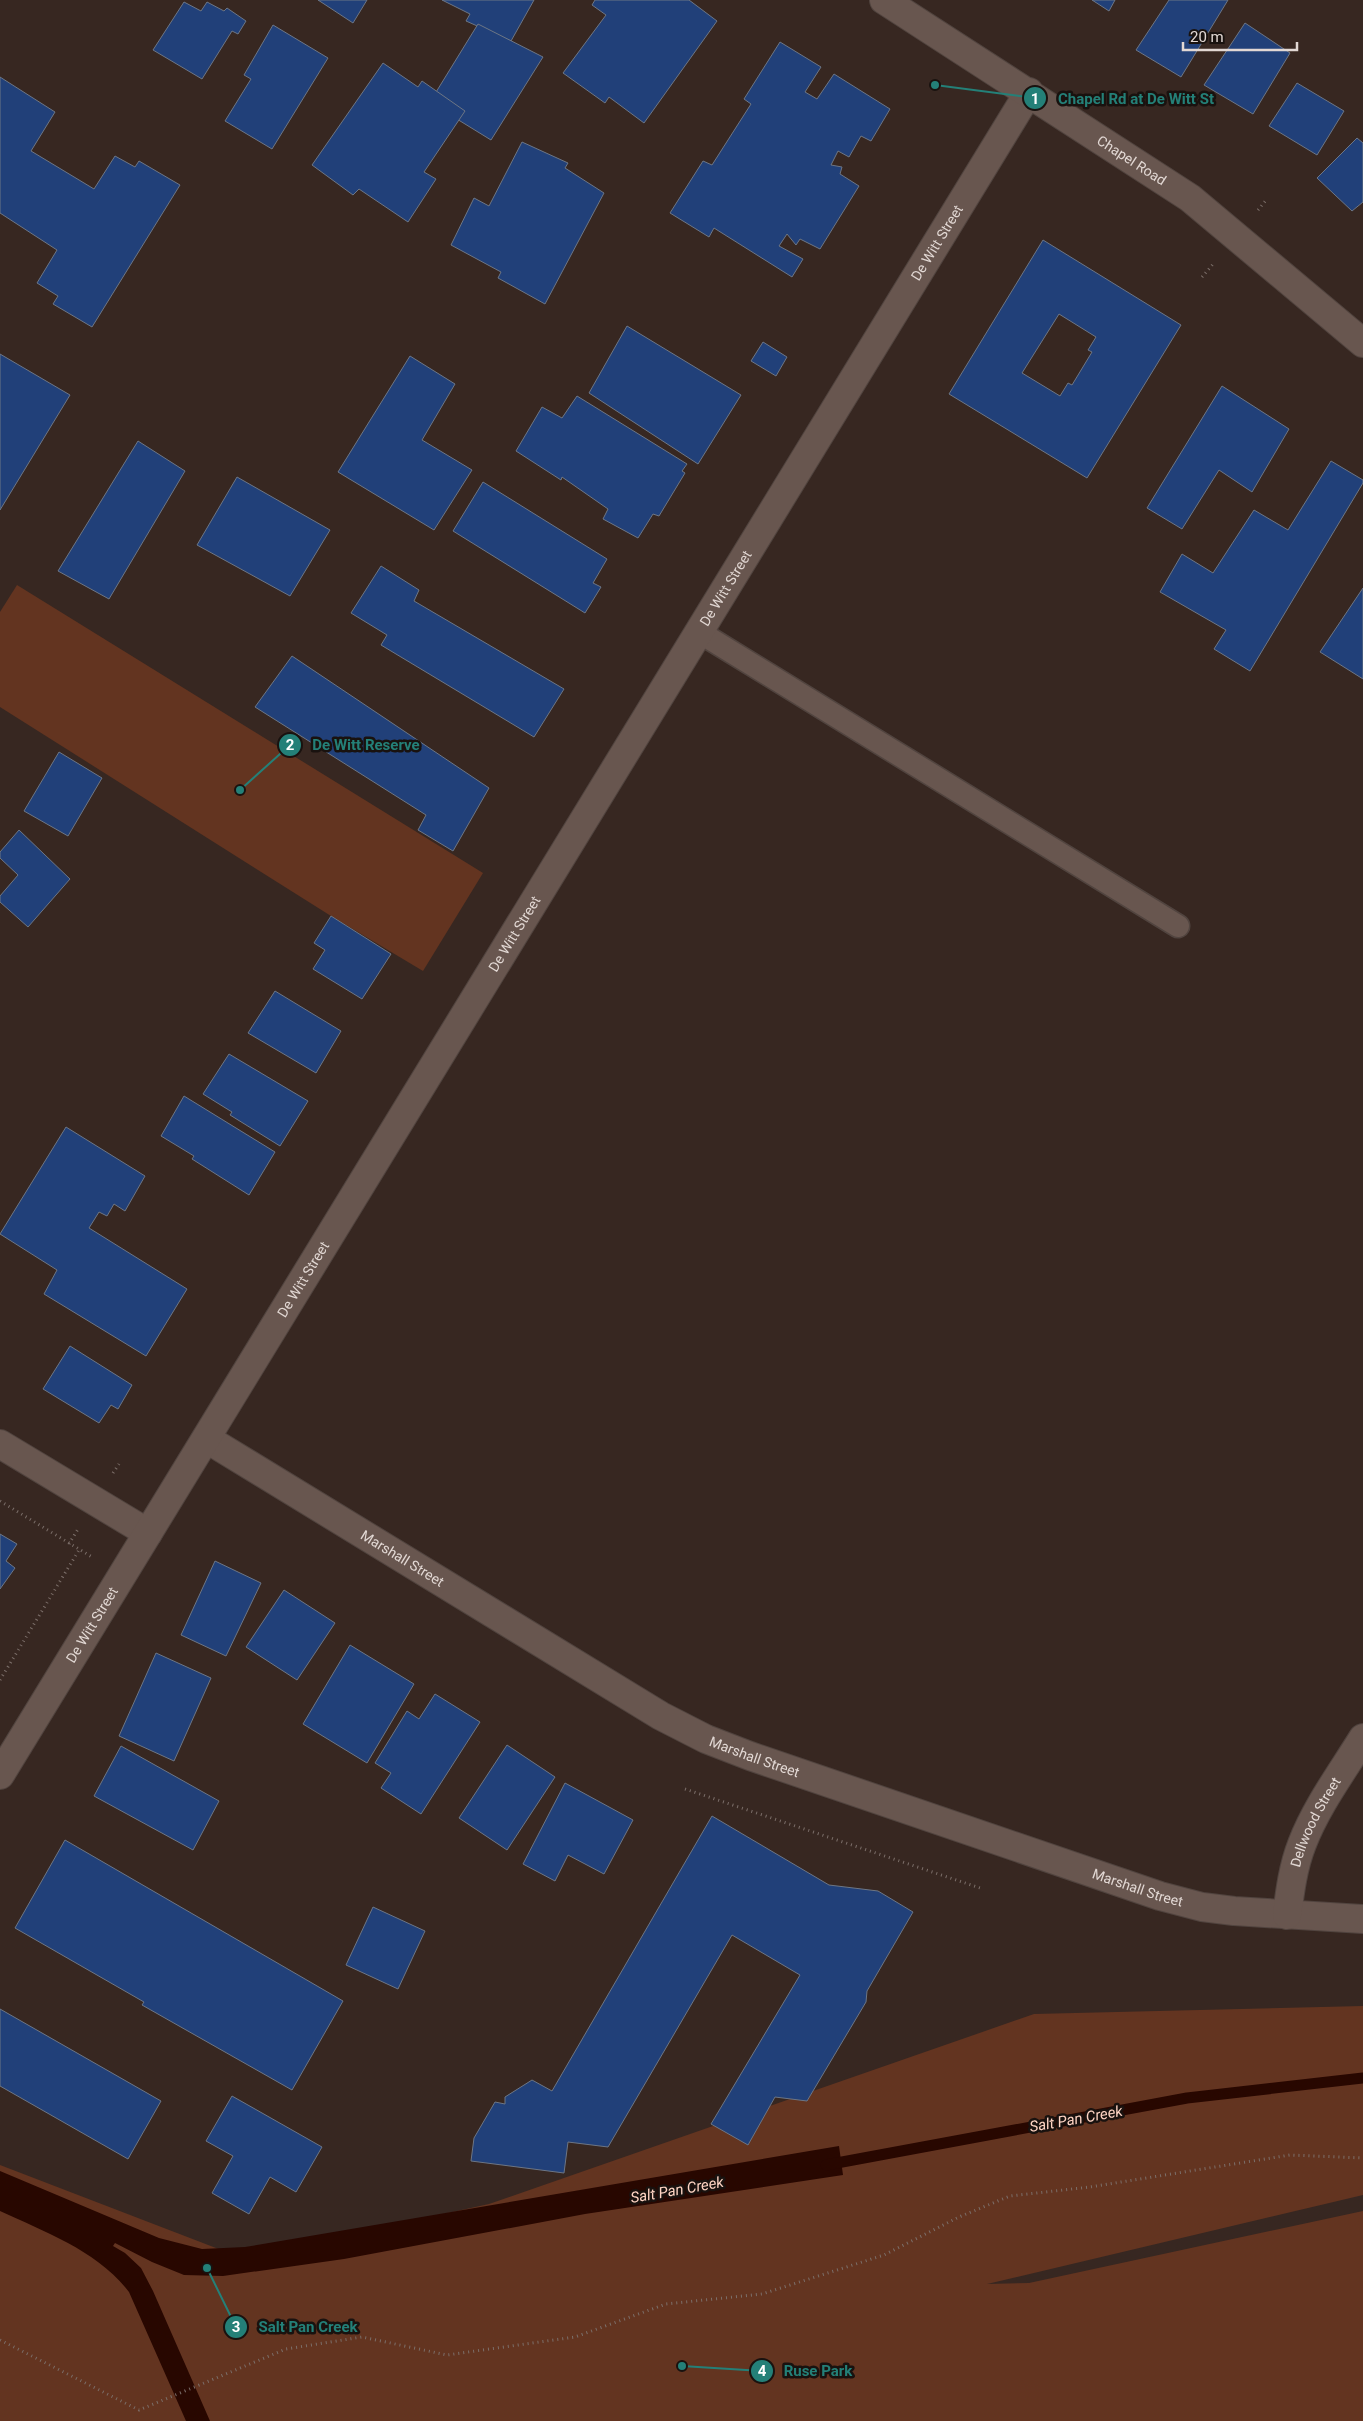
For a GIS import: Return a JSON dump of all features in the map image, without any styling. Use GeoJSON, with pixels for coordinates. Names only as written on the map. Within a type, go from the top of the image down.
{"type":"FeatureCollection","features":[{"type":"Feature","properties":{"kind":"street","name":"Chapel Road"},"geometry":{"type":"LineString","coordinates":[[884,0],[1190,198],[1363,343]]}},
{"type":"Feature","properties":{"kind":"street","name":"De Witt Street"},"geometry":{"type":"LineString","coordinates":[[0,1775],[207,1439],[1028,92]]}},
{"type":"Feature","properties":{"kind":"street","name":"Marshall Street"},"geometry":{"type":"LineString","coordinates":[[207,1439],[653,1711],[706,1739],[801,1774],[1160,1896],[1202,1907],[1287,1915],[1363,1919]]}},
{"type":"Feature","properties":{"kind":"street"},"geometry":{"type":"LineString","coordinates":[[0,1444],[148,1534]]}},
{"type":"Feature","properties":{"kind":"street","name":"Dellwood Street"},"geometry":{"type":"LineString","coordinates":[[1287,1915],[1292,1878],[1302,1843],[1312,1822],[1363,1738]]}},
{"type":"Feature","properties":{"kind":"lane"},"geometry":{"type":"LineString","coordinates":[[699,632],[1178,926]]}},
{"type":"Feature","properties":{"kind":"path"},"geometry":{"type":"LineString","coordinates":[[0,1501],[92,1557]]}},
{"type":"Feature","properties":{"kind":"path"},"geometry":{"type":"LineString","coordinates":[[0,1680],[79,1550]]}},
{"type":"Feature","properties":{"kind":"path"},"geometry":{"type":"LineString","coordinates":[[684,1789],[983,1889]]}},
{"type":"Feature","properties":{"kind":"path"},"geometry":{"type":"LineString","coordinates":[[0,2340],[139,2410],[286,2349],[362,2337],[447,2355],[575,2336],[666,2304],[762,2294],[884,2255],[959,2217],[1010,2196],[1100,2186],[1290,2155],[1363,2158]]}},
{"type":"Feature","properties":{"kind":"shaded area"},"geometry":{"type":"Polygon","coordinates":[[[17,585],[483,873],[423,971],[331,916],[0,707],[0,612],[17,585]]]}},
{"type":"Feature","properties":{"kind":"shaded area"},"geometry":{"type":"Polygon","coordinates":[[[1363,2006],[1363,2195],[987,2284],[1029,2283],[1363,2211],[1363,2421],[0,2421],[0,2165],[242,2258],[489,2204],[1034,2014],[1363,2006]]]}},
{"type":"Feature","properties":{"kind":"water"},"geometry":{"type":"Polygon","coordinates":[[[839,2146],[843,2175],[585,2214],[344,2259],[223,2276],[184,2275],[152,2262],[115,2243],[113,2246],[125,2253],[141,2268],[210,2421],[186,2421],[129,2292],[116,2278],[102,2265],[70,2244],[0,2211],[0,2171],[159,2238],[202,2249],[245,2247],[839,2146]]]}},
{"type":"Feature","properties":{"kind":"building"},"geometry":{"type":"Polygon","coordinates":[[[318,0],[367,0],[353,23],[318,0]]]}},
{"type":"Feature","properties":{"kind":"building"},"geometry":{"type":"Polygon","coordinates":[[[442,0],[534,0],[511,41],[466,21],[470,14],[442,0]]]}},
{"type":"Feature","properties":{"kind":"building"},"geometry":{"type":"Polygon","coordinates":[[[595,0],[689,0],[717,21],[644,123],[609,97],[605,103],[563,73],[606,15],[592,5],[595,0]]]}},
{"type":"Feature","properties":{"kind":"building"},"geometry":{"type":"Polygon","coordinates":[[[1092,0],[1115,0],[1109,11],[1092,0]]]}},
{"type":"Feature","properties":{"kind":"building"},"geometry":{"type":"Polygon","coordinates":[[[1169,0],[1228,0],[1181,77],[1136,50],[1169,0]]]}},
{"type":"Feature","properties":{"kind":"building"},"geometry":{"type":"Polygon","coordinates":[[[184,2],[201,11],[207,2],[224,11],[227,8],[246,21],[238,34],[232,31],[202,79],[153,50],[184,2]]]}},
{"type":"Feature","properties":{"kind":"building"},"geometry":{"type":"Polygon","coordinates":[[[1245,23],[1290,53],[1253,114],[1204,85],[1245,23]]]}},
{"type":"Feature","properties":{"kind":"building"},"geometry":{"type":"Polygon","coordinates":[[[478,24],[543,57],[491,140],[452,116],[455,110],[433,97],[478,24]]]}},
{"type":"Feature","properties":{"kind":"building"},"geometry":{"type":"Polygon","coordinates":[[[273,25],[328,58],[272,149],[225,121],[251,79],[244,75],[273,25]]]}},
{"type":"Feature","properties":{"kind":"building"},"geometry":{"type":"Polygon","coordinates":[[[780,42],[821,67],[805,92],[817,99],[834,74],[890,109],[871,141],[861,136],[849,157],[838,151],[831,165],[842,167],[840,174],[859,186],[820,249],[800,239],[796,245],[787,234],[779,246],[803,259],[792,277],[714,228],[709,237],[670,213],[703,161],[712,165],[751,104],[744,99],[780,42]]]}},
{"type":"Feature","properties":{"kind":"building"},"geometry":{"type":"Polygon","coordinates":[[[383,63],[418,87],[422,81],[465,111],[424,172],[436,179],[408,222],[359,189],[353,195],[312,165],[383,63]]]}},
{"type":"Feature","properties":{"kind":"building"},"geometry":{"type":"Polygon","coordinates":[[[0,77],[55,112],[31,151],[94,189],[115,156],[135,167],[139,161],[180,185],[92,327],[53,304],[58,296],[37,283],[57,250],[0,213],[0,77]]]}},
{"type":"Feature","properties":{"kind":"building"},"geometry":{"type":"Polygon","coordinates":[[[1297,83],[1344,111],[1317,155],[1269,126],[1297,83]]]}},
{"type":"Feature","properties":{"kind":"building"},"geometry":{"type":"Polygon","coordinates":[[[1357,138],[1363,143],[1363,202],[1352,211],[1317,178],[1357,138]]]}},
{"type":"Feature","properties":{"kind":"building"},"geometry":{"type":"Polygon","coordinates":[[[522,142],[568,163],[565,168],[604,193],[545,304],[498,278],[501,272],[451,245],[474,198],[489,206],[522,142]]]}},
{"type":"Feature","properties":{"kind":"building"},"geometry":{"type":"Polygon","coordinates":[[[1043,240],[1181,325],[1087,478],[949,394],[1043,240]],[[1059,314],[1022,373],[1060,396],[1068,383],[1072,385],[1092,352],[1088,350],[1096,337],[1059,314]]]}},
{"type":"Feature","properties":{"kind":"building"},"geometry":{"type":"Polygon","coordinates":[[[627,326],[741,395],[698,464],[589,393],[627,326]]]}},
{"type":"Feature","properties":{"kind":"building"},"geometry":{"type":"Polygon","coordinates":[[[763,342],[787,357],[776,376],[751,361],[763,342]]]}},
{"type":"Feature","properties":{"kind":"building"},"geometry":{"type":"Polygon","coordinates":[[[0,354],[70,395],[0,510],[0,354]]]}},
{"type":"Feature","properties":{"kind":"building"},"geometry":{"type":"Polygon","coordinates":[[[410,356],[455,384],[422,440],[472,470],[434,530],[338,472],[410,356]]]}},
{"type":"Feature","properties":{"kind":"building"},"geometry":{"type":"Polygon","coordinates":[[[1222,386],[1289,429],[1252,492],[1219,470],[1182,529],[1147,508],[1222,386]]]}},
{"type":"Feature","properties":{"kind":"building"},"geometry":{"type":"Polygon","coordinates":[[[577,396],[687,464],[682,471],[685,473],[659,516],[653,514],[638,538],[603,519],[608,509],[562,477],[561,480],[516,451],[542,407],[562,418],[577,396]]]}},
{"type":"Feature","properties":{"kind":"building"},"geometry":{"type":"Polygon","coordinates":[[[138,441],[185,471],[109,599],[58,571],[138,441]]]}},
{"type":"Feature","properties":{"kind":"building"},"geometry":{"type":"Polygon","coordinates":[[[1331,461],[1363,480],[1363,483],[1250,671],[1214,649],[1226,630],[1160,592],[1182,554],[1213,573],[1254,510],[1288,530],[1331,461]]]}},
{"type":"Feature","properties":{"kind":"building"},"geometry":{"type":"Polygon","coordinates":[[[237,477],[330,530],[290,596],[197,545],[237,477]]]}},
{"type":"Feature","properties":{"kind":"building"},"geometry":{"type":"Polygon","coordinates":[[[483,482],[607,559],[593,583],[601,587],[585,613],[453,531],[483,482]]]}},
{"type":"Feature","properties":{"kind":"building"},"geometry":{"type":"Polygon","coordinates":[[[381,566],[419,590],[414,601],[564,689],[534,737],[381,645],[387,635],[351,613],[381,566]]]}},
{"type":"Feature","properties":{"kind":"building"},"geometry":{"type":"Polygon","coordinates":[[[1363,588],[1363,679],[1320,652],[1363,588]]]}},
{"type":"Feature","properties":{"kind":"building"},"geometry":{"type":"Polygon","coordinates":[[[292,656],[489,788],[453,851],[418,830],[426,815],[255,707],[292,656]]]}},
{"type":"Feature","properties":{"kind":"building"},"geometry":{"type":"Polygon","coordinates":[[[59,752],[102,778],[68,836],[24,811],[59,752]]]}},
{"type":"Feature","properties":{"kind":"building"},"geometry":{"type":"Polygon","coordinates":[[[19,830],[70,879],[28,927],[0,902],[0,896],[18,875],[0,858],[0,852],[19,830]]]}},
{"type":"Feature","properties":{"kind":"building"},"geometry":{"type":"Polygon","coordinates":[[[331,916],[391,954],[362,999],[313,969],[325,950],[314,943],[331,916]]]}},
{"type":"Feature","properties":{"kind":"building"},"geometry":{"type":"Polygon","coordinates":[[[275,991],[341,1031],[316,1073],[248,1033],[275,991]]]}},
{"type":"Feature","properties":{"kind":"building"},"geometry":{"type":"Polygon","coordinates":[[[229,1054],[308,1101],[280,1146],[230,1115],[232,1112],[203,1094],[229,1054]]]}},
{"type":"Feature","properties":{"kind":"building"},"geometry":{"type":"Polygon","coordinates":[[[184,1096],[275,1152],[249,1195],[192,1159],[194,1156],[161,1136],[184,1096]]]}},
{"type":"Feature","properties":{"kind":"building"},"geometry":{"type":"Polygon","coordinates":[[[66,1127],[145,1176],[125,1211],[114,1204],[107,1216],[99,1212],[89,1228],[187,1289],[146,1356],[44,1294],[57,1270],[0,1234],[66,1127]]]}},
{"type":"Feature","properties":{"kind":"building"},"geometry":{"type":"Polygon","coordinates":[[[70,1346],[132,1385],[118,1409],[111,1405],[99,1423],[43,1389],[70,1346]]]}},
{"type":"Feature","properties":{"kind":"building"},"geometry":{"type":"Polygon","coordinates":[[[0,1534],[17,1544],[6,1561],[15,1568],[0,1589],[0,1534]]]}},
{"type":"Feature","properties":{"kind":"building"},"geometry":{"type":"Polygon","coordinates":[[[215,1561],[261,1583],[226,1656],[181,1635],[215,1561]]]}},
{"type":"Feature","properties":{"kind":"building"},"geometry":{"type":"Polygon","coordinates":[[[284,1590],[335,1623],[297,1680],[246,1647],[284,1590]]]}},
{"type":"Feature","properties":{"kind":"building"},"geometry":{"type":"Polygon","coordinates":[[[350,1645],[414,1684],[367,1763],[303,1724],[350,1645]]]}},
{"type":"Feature","properties":{"kind":"building"},"geometry":{"type":"Polygon","coordinates":[[[156,1653],[211,1678],[174,1761],[119,1736],[156,1653]]]}},
{"type":"Feature","properties":{"kind":"building"},"geometry":{"type":"Polygon","coordinates":[[[435,1694],[480,1722],[421,1814],[381,1788],[391,1773],[375,1763],[407,1711],[419,1719],[435,1694]]]}},
{"type":"Feature","properties":{"kind":"building"},"geometry":{"type":"Polygon","coordinates":[[[507,1745],[555,1777],[507,1850],[459,1818],[507,1745]]]}},
{"type":"Feature","properties":{"kind":"building"},"geometry":{"type":"Polygon","coordinates":[[[121,1746],[219,1801],[193,1850],[94,1796],[121,1746]]]}},
{"type":"Feature","properties":{"kind":"building"},"geometry":{"type":"Polygon","coordinates":[[[565,1783],[633,1820],[604,1874],[568,1855],[555,1881],[523,1864],[565,1783]]]}},
{"type":"Feature","properties":{"kind":"building"},"geometry":{"type":"Polygon","coordinates":[[[712,1816],[829,1885],[878,1891],[913,1912],[867,1991],[866,2002],[807,2101],[775,2097],[748,2145],[711,2124],[800,1975],[732,1935],[608,2147],[568,2142],[564,2173],[471,2161],[474,2138],[495,2102],[505,2104],[505,2097],[532,2080],[552,2091],[712,1816]]]}},
{"type":"Feature","properties":{"kind":"building"},"geometry":{"type":"Polygon","coordinates":[[[65,1840],[343,2001],[292,2090],[142,2005],[144,2002],[15,1928],[65,1840]]]}},
{"type":"Feature","properties":{"kind":"building"},"geometry":{"type":"Polygon","coordinates":[[[373,1907],[425,1931],[398,1989],[346,1965],[373,1907]]]}},
{"type":"Feature","properties":{"kind":"building"},"geometry":{"type":"Polygon","coordinates":[[[0,2009],[161,2101],[128,2159],[0,2086],[0,2009]]]}},
{"type":"Feature","properties":{"kind":"building"},"geometry":{"type":"Polygon","coordinates":[[[232,2096],[322,2147],[296,2192],[270,2177],[249,2214],[212,2193],[233,2156],[206,2141],[232,2096]]]}},
{"type":"Feature","properties":{"kind":"waterway","name":"Salt Pan Creek"},"geometry":{"type":"LineString","coordinates":[[826,2165],[1187,2098],[1363,2078]]}},
{"type":"Feature","properties":{"kind":"place","name":"Chapel Rd at De Witt St"},"geometry":{"type":"Point","coordinates":[935,85]}},
{"type":"Feature","properties":{"kind":"place","name":"De Witt Reserve"},"geometry":{"type":"Point","coordinates":[240,790]}},
{"type":"Feature","properties":{"kind":"place","name":"Salt Pan Creek"},"geometry":{"type":"Point","coordinates":[207,2268]}},
{"type":"Feature","properties":{"kind":"place","name":"Ruse Park"},"geometry":{"type":"Point","coordinates":[682,2366]}}]}
